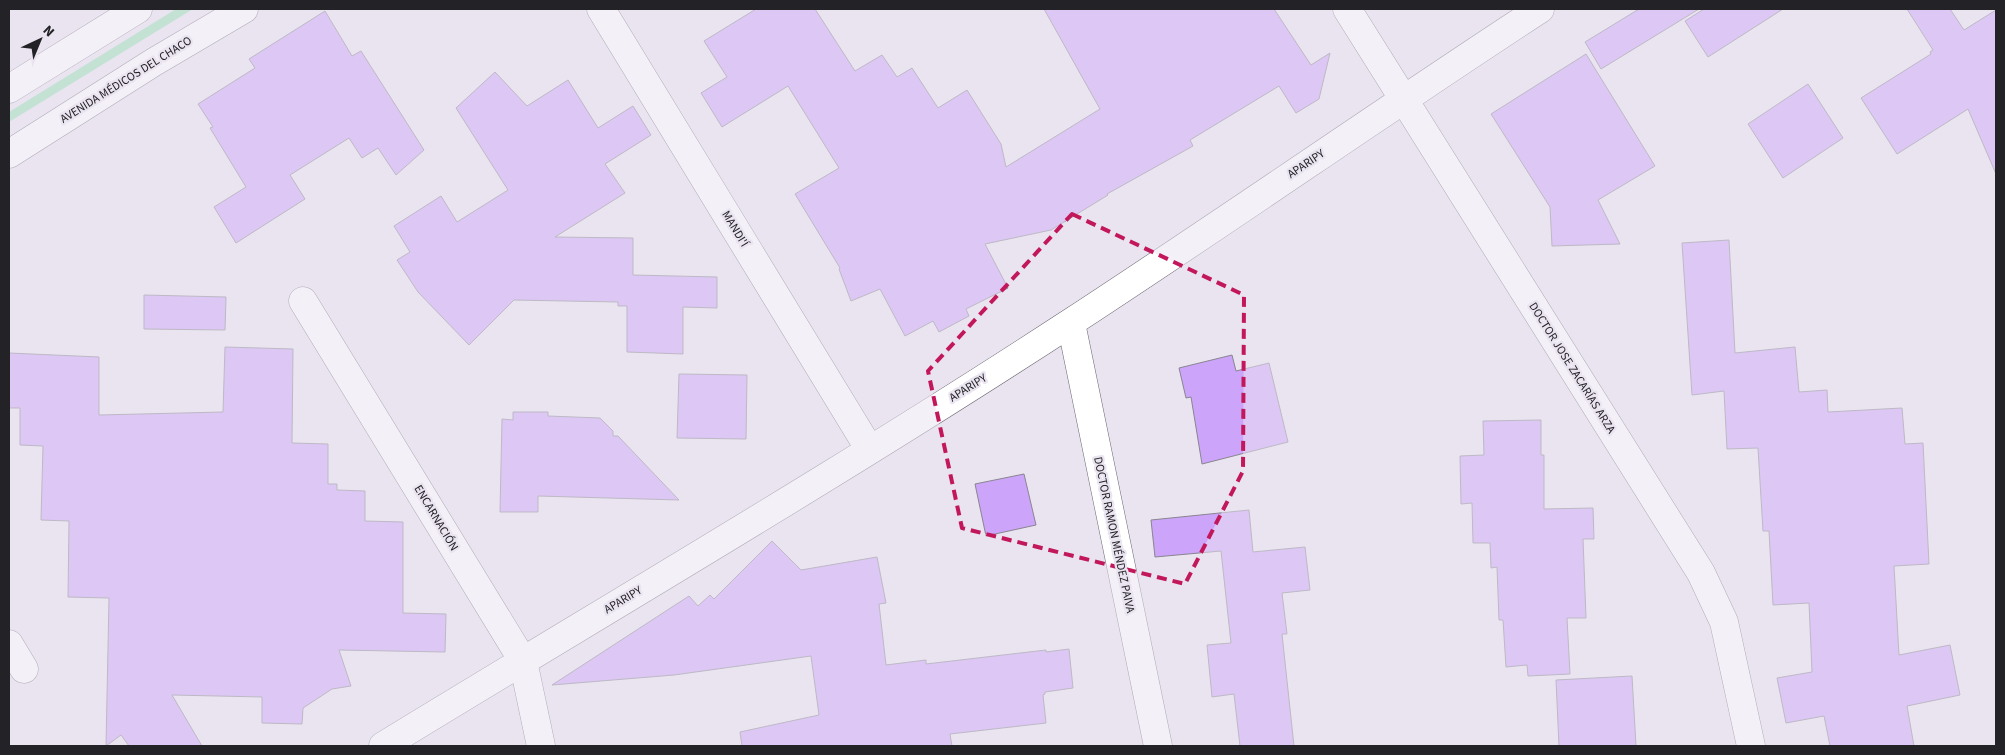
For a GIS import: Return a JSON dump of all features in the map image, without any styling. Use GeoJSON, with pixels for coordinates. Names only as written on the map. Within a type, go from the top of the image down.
{"type":"FeatureCollection","features":[{"type":"Feature","properties":{"kind":"street"},"geometry":{"type":"LineString","coordinates":[[9,88],[138,9]]}},
{"type":"Feature","properties":{"kind":"street","name":"AVENIDA MÉDICOS DEL CHACO"},"geometry":{"type":"LineString","coordinates":[[9,154],[154,62],[244,9]]}},
{"type":"Feature","properties":{"kind":"street","name":"MANDI'Í"},"geometry":{"type":"LineString","coordinates":[[601,9],[870,450]]}},
{"type":"Feature","properties":{"kind":"street","name":"DOCTOR JOSE ZACARÍAS ARZA"},"geometry":{"type":"LineString","coordinates":[[1347,9],[1701,573],[1724,622],[1751,746]]}},
{"type":"Feature","properties":{"kind":"street","name":"APARIPY"},"geometry":{"type":"LineString","coordinates":[[383,746],[870,450],[1071,323],[1402,99],[1540,9]]}},
{"type":"Feature","properties":{"kind":"street","name":"ENCARNACIÓN"},"geometry":{"type":"LineString","coordinates":[[303,301],[523,661],[541,746]]}},
{"type":"Feature","properties":{"kind":"street","name":"DOCTOR RAMON MÉNDEZ PAIVA"},"geometry":{"type":"LineString","coordinates":[[1071,323],[1158,746]]}},
{"type":"Feature","properties":{"kind":"street"},"geometry":{"type":"LineString","coordinates":[[9,644],[24,669]]}},
{"type":"Feature","properties":{"kind":"highlighted area"},"geometry":{"type":"Polygon","coordinates":[[[1072,214],[1244,295],[1243,471],[1185,584],[962,528],[928,371],[1072,214]]]}},
{"type":"Feature","properties":{"kind":"green space"},"geometry":{"type":"Polygon","coordinates":[[[176,9],[193,9],[9,122],[9,112],[176,9]]]}},
{"type":"Feature","properties":{"kind":"building"},"geometry":{"type":"Polygon","coordinates":[[[756,9],[815,9],[855,71],[882,55],[897,77],[912,68],[938,108],[967,90],[1001,144],[1006,167],[1100,109],[1044,9],[1274,9],[1311,65],[1330,53],[1319,99],[1296,113],[1279,86],[1190,140],[1193,146],[1107,194],[1051,230],[985,244],[1008,288],[966,309],[969,316],[939,332],[933,321],[905,336],[880,289],[851,301],[840,268],[795,194],[839,168],[788,86],[722,127],[701,93],[727,77],[704,41],[756,9]]]}},
{"type":"Feature","properties":{"kind":"building"},"geometry":{"type":"Polygon","coordinates":[[[1639,9],[1699,9],[1601,69],[1585,42],[1639,9]]]}},
{"type":"Feature","properties":{"kind":"building"},"geometry":{"type":"Polygon","coordinates":[[[1704,9],[1783,9],[1708,57],[1685,21],[1704,9]]]}},
{"type":"Feature","properties":{"kind":"building"},"geometry":{"type":"Polygon","coordinates":[[[1907,9],[1950,9],[1964,30],[1996,10],[1996,174],[1968,109],[1897,154],[1861,98],[1931,54],[1930,52],[1933,50],[1907,9]]]}},
{"type":"Feature","properties":{"kind":"building"},"geometry":{"type":"Polygon","coordinates":[[[325,11],[352,56],[361,51],[424,150],[396,175],[378,148],[362,158],[349,138],[290,175],[305,199],[236,243],[214,207],[246,187],[210,128],[213,127],[198,104],[255,68],[249,59],[325,11]]]}},
{"type":"Feature","properties":{"kind":"building"},"geometry":{"type":"Polygon","coordinates":[[[1586,54],[1655,166],[1598,200],[1620,244],[1552,246],[1550,207],[1491,114],[1586,54]]]}},
{"type":"Feature","properties":{"kind":"building"},"geometry":{"type":"Polygon","coordinates":[[[495,72],[527,106],[568,80],[598,128],[633,106],[651,135],[605,164],[625,193],[555,237],[633,238],[633,275],[717,277],[717,308],[683,307],[683,354],[627,352],[627,306],[618,306],[618,302],[514,300],[469,345],[418,292],[397,260],[410,252],[394,226],[441,196],[457,222],[508,190],[456,108],[495,72]]]}},
{"type":"Feature","properties":{"kind":"building"},"geometry":{"type":"Polygon","coordinates":[[[1808,84],[1843,138],[1783,178],[1748,124],[1808,84]]]}},
{"type":"Feature","properties":{"kind":"building"},"geometry":{"type":"Polygon","coordinates":[[[1729,240],[1735,353],[1795,347],[1799,392],[1827,390],[1828,412],[1902,408],[1905,444],[1923,443],[1929,564],[1894,566],[1899,655],[1950,645],[1960,695],[1907,706],[1914,746],[1830,746],[1824,716],[1786,723],[1777,678],[1812,672],[1809,603],[1773,605],[1769,531],[1763,531],[1758,448],[1727,449],[1724,391],[1692,395],[1682,243],[1729,240]]]}},
{"type":"Feature","properties":{"kind":"building"},"geometry":{"type":"Polygon","coordinates":[[[144,295],[226,297],[225,330],[144,329],[144,295]]]}},
{"type":"Feature","properties":{"kind":"building"},"geometry":{"type":"Polygon","coordinates":[[[225,347],[293,349],[292,443],[328,444],[328,484],[337,484],[337,490],[365,491],[365,521],[403,522],[403,613],[446,614],[445,652],[339,650],[351,686],[332,689],[303,708],[302,724],[262,723],[262,697],[172,695],[202,746],[129,746],[121,735],[106,746],[109,598],[68,597],[69,521],[41,520],[43,446],[20,445],[20,408],[9,408],[9,353],[99,357],[99,415],[223,412],[225,347]]]}},
{"type":"Feature","properties":{"kind":"building"},"geometry":{"type":"Polygon","coordinates":[[[1232,355],[1236,371],[1269,363],[1288,442],[1202,464],[1191,397],[1186,398],[1179,368],[1232,355]]]}},
{"type":"Feature","properties":{"kind":"building"},"geometry":{"type":"Polygon","coordinates":[[[679,374],[747,375],[746,439],[677,438],[679,374]]]}},
{"type":"Feature","properties":{"kind":"building"},"geometry":{"type":"Polygon","coordinates":[[[513,412],[548,412],[548,416],[600,418],[613,431],[613,436],[618,436],[679,500],[538,496],[538,512],[500,512],[502,419],[513,420],[513,412]]]}},
{"type":"Feature","properties":{"kind":"building"},"geometry":{"type":"Polygon","coordinates":[[[1541,420],[1541,455],[1544,455],[1544,509],[1593,508],[1594,539],[1583,539],[1586,618],[1567,618],[1570,674],[1528,676],[1527,665],[1506,667],[1503,620],[1499,620],[1497,567],[1491,568],[1490,543],[1473,543],[1472,503],[1461,504],[1460,456],[1484,455],[1483,421],[1541,420]]]}},
{"type":"Feature","properties":{"kind":"building"},"geometry":{"type":"Polygon","coordinates":[[[1024,474],[1036,525],[986,536],[975,484],[1024,474]]]}},
{"type":"Feature","properties":{"kind":"building"},"geometry":{"type":"Polygon","coordinates":[[[1249,510],[1253,552],[1305,547],[1310,590],[1282,593],[1287,634],[1282,634],[1294,746],[1240,746],[1234,694],[1212,697],[1207,645],[1231,643],[1221,551],[1155,557],[1151,520],[1249,510]]]}},
{"type":"Feature","properties":{"kind":"building"},"geometry":{"type":"Polygon","coordinates":[[[772,541],[801,570],[877,557],[886,603],[879,604],[886,665],[926,660],[926,664],[1069,649],[1073,688],[1045,692],[1043,695],[1046,723],[950,734],[952,746],[742,746],[740,732],[819,715],[811,656],[674,675],[552,685],[689,596],[698,606],[710,595],[714,599],[772,541]]]}},
{"type":"Feature","properties":{"kind":"building"},"geometry":{"type":"Polygon","coordinates":[[[1632,676],[1636,746],[1559,746],[1556,680],[1632,676]]]}}]}
